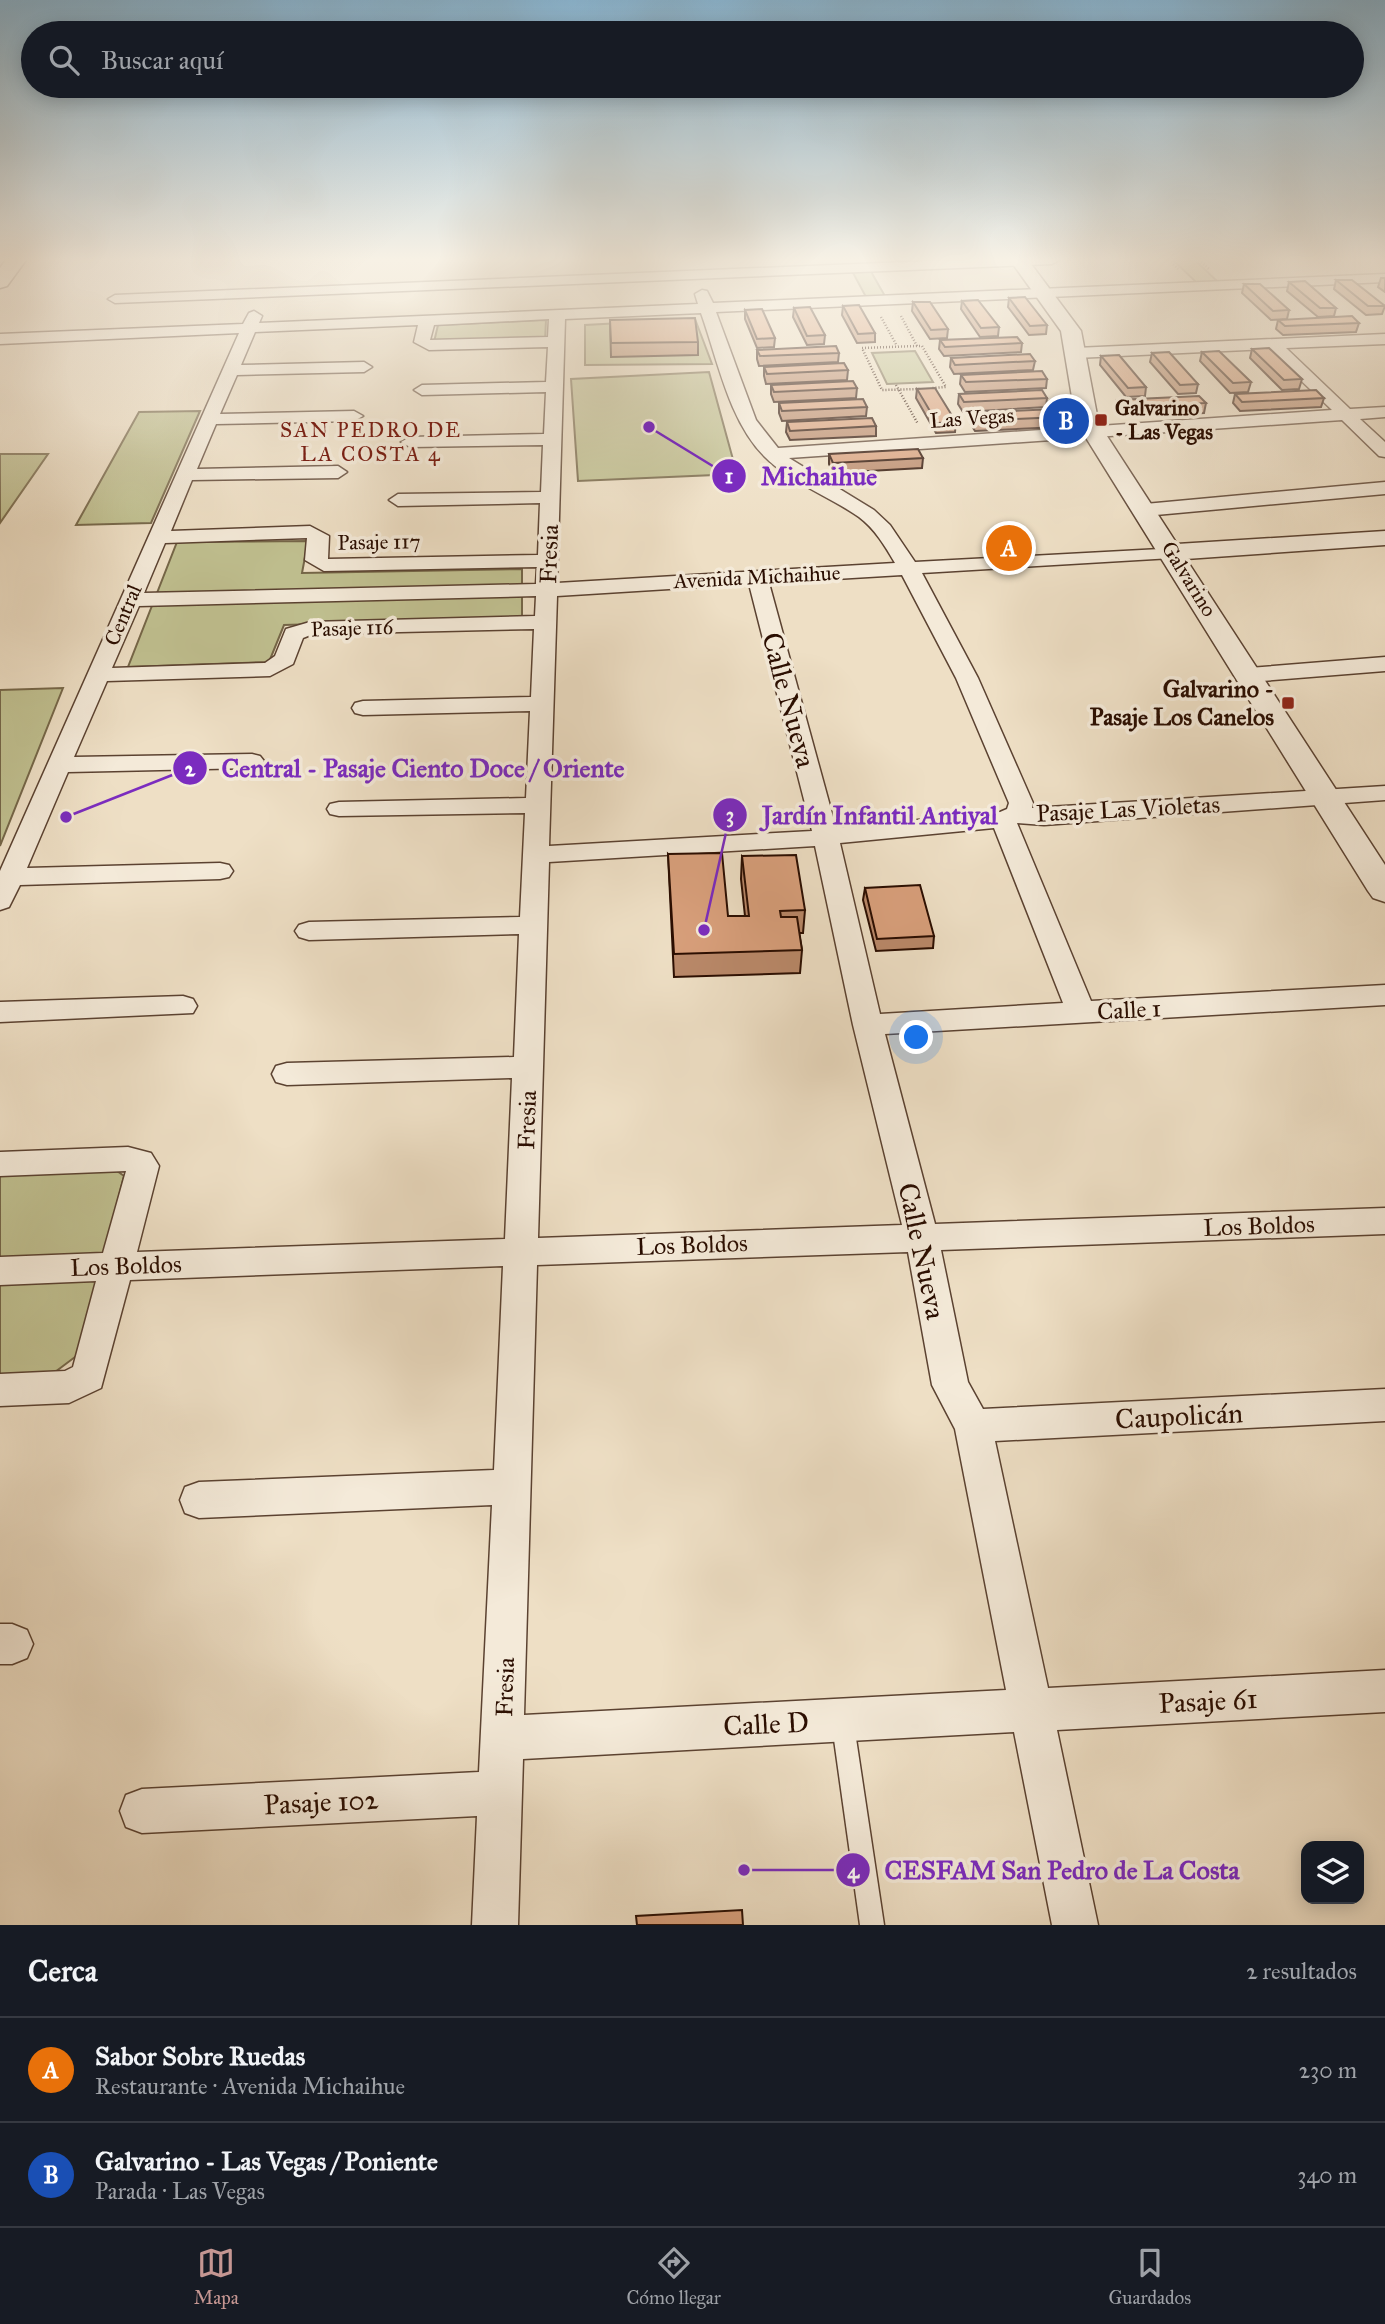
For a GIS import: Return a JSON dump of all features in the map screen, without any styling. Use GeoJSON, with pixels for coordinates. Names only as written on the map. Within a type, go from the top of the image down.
{"type":"FeatureCollection","features":[{"type":"Feature","properties":{"kind":"street","name":"Central"},"geometry":{"type":"LineString","coordinates":[[5,889],[237,350]]}},
{"type":"Feature","properties":{"kind":"street","name":"Fresia"},"geometry":{"type":"LineString","coordinates":[[495,1925],[556,350]]}},
{"type":"Feature","properties":{"kind":"street","name":"Calle 1"},"geometry":{"type":"LineString","coordinates":[[722,350],[751,429],[772,454],[875,521],[909,568],[987,719],[1021,803],[1011,816],[1081,1013],[1385,995]]}},
{"type":"Feature","properties":{"kind":"street","name":"Galvarino"},"geometry":{"type":"LineString","coordinates":[[1075,350],[1086,415],[1094,433],[1385,891]]}},
{"type":"Feature","properties":{"kind":"street"},"geometry":{"type":"LineString","coordinates":[[1076,353],[1145,350]]}},
{"type":"Feature","properties":{"kind":"street"},"geometry":{"type":"LineString","coordinates":[[1278,350],[1385,453]]}},
{"type":"Feature","properties":{"kind":"street"},"geometry":{"type":"LineString","coordinates":[[228,370],[364,367]]}},
{"type":"Feature","properties":{"kind":"street"},"geometry":{"type":"LineString","coordinates":[[422,390],[555,387]]}},
{"type":"Feature","properties":{"kind":"street","name":"Las Vegas"},"geometry":{"type":"LineString","coordinates":[[772,454],[1385,412]]}},
{"type":"Feature","properties":{"kind":"street"},"geometry":{"type":"LineString","coordinates":[[207,419],[354,415]]}},
{"type":"Feature","properties":{"kind":"street"},"geometry":{"type":"LineString","coordinates":[[410,442],[553,439]]}},
{"type":"Feature","properties":{"kind":"street"},"geometry":{"type":"LineString","coordinates":[[183,475],[338,472]]}},
{"type":"Feature","properties":{"kind":"street"},"geometry":{"type":"LineString","coordinates":[[1145,510],[1385,488]]}},
{"type":"Feature","properties":{"kind":"street"},"geometry":{"type":"LineString","coordinates":[[398,500],[551,497]]}},
{"type":"Feature","properties":{"kind":"street","name":"Pasaje 117"},"geometry":{"type":"LineString","coordinates":[[156,537],[310,532],[318,536],[315,560],[324,565],[548,591]]}},
{"type":"Feature","properties":{"kind":"street","name":"Avenida Michaihue"},"geometry":{"type":"LineString","coordinates":[[129,600],[548,591],[1385,538]]}},
{"type":"Feature","properties":{"kind":"street","name":"Calle Nueva"},"geometry":{"type":"LineString","coordinates":[[757,577],[826,837],[867,1025],[922,1238],[950,1385],[973,1426],[1075,1925]]}},
{"type":"Feature","properties":{"kind":"street","name":"Pasaje 116"},"geometry":{"type":"LineString","coordinates":[[97,676],[270,669],[285,659],[293,634],[310,628],[548,591]]}},
{"type":"Feature","properties":{"kind":"street"},"geometry":{"type":"LineString","coordinates":[[1249,675],[1385,664]]}},
{"type":"Feature","properties":{"kind":"street"},"geometry":{"type":"LineString","coordinates":[[363,708],[544,704]]}},
{"type":"Feature","properties":{"kind":"street"},"geometry":{"type":"LineString","coordinates":[[58,765],[253,761]]}},
{"type":"Feature","properties":{"kind":"street","name":"Pasaje Las Violetas"},"geometry":{"type":"LineString","coordinates":[[538,855],[826,837],[1011,816],[1044,817],[1385,793]]}},
{"type":"Feature","properties":{"kind":"street"},"geometry":{"type":"LineString","coordinates":[[339,810],[540,805]]}},
{"type":"Feature","properties":{"kind":"street"},"geometry":{"type":"LineString","coordinates":[[5,889],[220,871]]}},
{"type":"Feature","properties":{"kind":"street"},"geometry":{"type":"LineString","coordinates":[[309,931],[535,925]]}},
{"type":"Feature","properties":{"kind":"street"},"geometry":{"type":"LineString","coordinates":[[0,1012],[183,1006]]}},
{"type":"Feature","properties":{"kind":"street"},"geometry":{"type":"LineString","coordinates":[[867,1025],[1081,1013]]}},
{"type":"Feature","properties":{"kind":"street"},"geometry":{"type":"LineString","coordinates":[[287,1074],[529,1067]]}},
{"type":"Feature","properties":{"kind":"street"},"geometry":{"type":"LineString","coordinates":[[0,1164],[128,1158],[140,1162],[142,1172],[88,1377],[69,1387],[0,1390]]}},
{"type":"Feature","properties":{"kind":"street","name":"Los Boldos"},"geometry":{"type":"LineString","coordinates":[[0,1271],[1385,1221]]}},
{"type":"Feature","properties":{"kind":"street","name":"Caupolicán"},"geometry":{"type":"LineString","coordinates":[[973,1426],[1385,1405]]}},
{"type":"Feature","properties":{"kind":"street"},"geometry":{"type":"LineString","coordinates":[[199,1500],[513,1487]]}},
{"type":"Feature","properties":{"kind":"street","name":"Pasaje 61"},"geometry":{"type":"LineString","coordinates":[[1030,1711],[1385,1691]]}},
{"type":"Feature","properties":{"kind":"street","name":"Calle D"},"geometry":{"type":"LineString","coordinates":[[503,1738],[1030,1711]]}},
{"type":"Feature","properties":{"kind":"street","name":"Pasaje 102"},"geometry":{"type":"LineString","coordinates":[[142,1811],[500,1793]]}},
{"type":"Feature","properties":{"kind":"lane"},"geometry":{"type":"LineString","coordinates":[[843,1720],[872,1925]]}},
{"type":"Feature","properties":{"kind":"path"},"geometry":{"type":"LineString","coordinates":[[863,350],[883,390],[946,387],[924,350]]}},
{"type":"Feature","properties":{"kind":"path"},"geometry":{"type":"LineString","coordinates":[[896,385],[929,443]]}},
{"type":"Feature","properties":{"kind":"green space"},"geometry":{"type":"Polygon","coordinates":[[[585,350],[707,350],[712,364],[585,365],[585,350]]]}},
{"type":"Feature","properties":{"kind":"green space"},"geometry":{"type":"Polygon","coordinates":[[[915,351],[933,382],[887,384],[872,353],[915,351]]]}},
{"type":"Feature","properties":{"kind":"green space"},"geometry":{"type":"Polygon","coordinates":[[[709,372],[737,474],[578,481],[571,379],[709,372]]]}},
{"type":"Feature","properties":{"kind":"green space"},"geometry":{"type":"Polygon","coordinates":[[[200,411],[151,523],[76,525],[139,412],[200,411]]]}},
{"type":"Feature","properties":{"kind":"green space"},"geometry":{"type":"Polygon","coordinates":[[[0,454],[48,454],[0,523],[0,454]]]}},
{"type":"Feature","properties":{"kind":"green space"},"geometry":{"type":"Polygon","coordinates":[[[308,541],[302,573],[522,569],[522,618],[284,625],[269,662],[128,667],[177,542],[308,541]]]}},
{"type":"Feature","properties":{"kind":"green space"},"geometry":{"type":"Polygon","coordinates":[[[63,688],[0,846],[0,690],[63,688]]]}},
{"type":"Feature","properties":{"kind":"green space"},"geometry":{"type":"Polygon","coordinates":[[[110,1166],[124,1176],[79,1354],[51,1375],[0,1377],[0,1172],[110,1166]]]}},
{"type":"Feature","properties":{"kind":"building"},"geometry":{"type":"Polygon","coordinates":[[[757,350],[838,350],[839,353],[760,356],[757,350]]]}},
{"type":"Feature","properties":{"kind":"building"},"geometry":{"type":"Polygon","coordinates":[[[1253,350],[1271,350],[1302,379],[1284,380],[1253,350]]]}},
{"type":"Feature","properties":{"kind":"building"},"geometry":{"type":"Polygon","coordinates":[[[1219,351],[1251,382],[1233,383],[1202,352],[1219,351]]]}},
{"type":"Feature","properties":{"kind":"building"},"geometry":{"type":"Polygon","coordinates":[[[1169,352],[1198,384],[1180,385],[1152,353],[1169,352]]]}},
{"type":"Feature","properties":{"kind":"building"},"geometry":{"type":"Polygon","coordinates":[[[1030,354],[1035,361],[955,365],[951,358],[1030,354]]]}},
{"type":"Feature","properties":{"kind":"building"},"geometry":{"type":"Polygon","coordinates":[[[1119,355],[1146,387],[1128,388],[1101,356],[1119,355]]]}},
{"type":"Feature","properties":{"kind":"building"},"geometry":{"type":"Polygon","coordinates":[[[844,363],[848,370],[767,374],[764,367],[844,363]]]}},
{"type":"Feature","properties":{"kind":"building"},"geometry":{"type":"Polygon","coordinates":[[[1042,371],[1047,379],[966,382],[961,375],[1042,371]]]}},
{"type":"Feature","properties":{"kind":"building"},"geometry":{"type":"Polygon","coordinates":[[[853,381],[857,388],[774,392],[771,385],[853,381]]]}},
{"type":"Feature","properties":{"kind":"building"},"geometry":{"type":"Polygon","coordinates":[[[935,388],[956,422],[937,423],[917,389],[935,388]]]}},
{"type":"Feature","properties":{"kind":"building"},"geometry":{"type":"Polygon","coordinates":[[[1042,390],[1047,398],[964,402],[959,394],[1042,390]]]}},
{"type":"Feature","properties":{"kind":"building"},"geometry":{"type":"Polygon","coordinates":[[[1316,390],[1324,398],[1242,402],[1235,394],[1316,390]]]}},
{"type":"Feature","properties":{"kind":"building"},"geometry":{"type":"Polygon","coordinates":[[[1199,396],[1206,403],[1124,408],[1117,400],[1199,396]]]}},
{"type":"Feature","properties":{"kind":"building"},"geometry":{"type":"Polygon","coordinates":[[[863,399],[867,407],[782,411],[779,403],[863,399]]]}},
{"type":"Feature","properties":{"kind":"building"},"geometry":{"type":"Polygon","coordinates":[[[1055,409],[1060,417],[976,421],[971,413],[1055,409]]]}},
{"type":"Feature","properties":{"kind":"building"},"geometry":{"type":"Polygon","coordinates":[[[872,418],[876,426],[790,431],[787,422],[872,418]]]}},
{"type":"Feature","properties":{"kind":"building"},"geometry":{"type":"Polygon","coordinates":[[[918,449],[923,458],[833,463],[829,454],[918,449]]]}},
{"type":"Feature","properties":{"kind":"building"},"geometry":{"type":"Polygon","coordinates":[[[722,853],[728,916],[749,916],[742,856],[796,855],[805,910],[780,911],[781,917],[797,917],[802,950],[674,954],[668,854],[722,853]]]}},
{"type":"Feature","properties":{"kind":"building"},"geometry":{"type":"Polygon","coordinates":[[[920,885],[934,936],[877,939],[865,888],[920,885]]]}},
{"type":"Feature","properties":{"kind":"building"},"geometry":{"type":"Polygon","coordinates":[[[742,1910],[743,1925],[637,1925],[636,1916],[742,1910]]]}},
{"type":"Feature","properties":{"kind":"place","name":"Galvarino - Las Vegas"},"geometry":{"type":"Point","coordinates":[1101,420]}},
{"type":"Feature","properties":{"kind":"place","name":"Galvarino - Las Vegas / Poniente"},"geometry":{"type":"Point","coordinates":[1066,421]}},
{"type":"Feature","properties":{"kind":"place","name":"Michaihue"},"geometry":{"type":"Point","coordinates":[649,427]}},
{"type":"Feature","properties":{"kind":"place","name":"Sabor Sobre Ruedas"},"geometry":{"type":"Point","coordinates":[1009,548]}},
{"type":"Feature","properties":{"kind":"place","name":"Galvarino - Pasaje Los Canelos"},"geometry":{"type":"Point","coordinates":[1288,703]}},
{"type":"Feature","properties":{"kind":"place","name":"Central - Pasaje Ciento Doce / Oriente"},"geometry":{"type":"Point","coordinates":[66,817]}},
{"type":"Feature","properties":{"kind":"place","name":"Jardín Infantil Antiyal"},"geometry":{"type":"Point","coordinates":[704,930]}},
{"type":"Feature","properties":{"kind":"place","name":"CESFAM San Pedro de La Costa"},"geometry":{"type":"Point","coordinates":[744,1870]}},
{"type":"Feature","properties":{"kind":"district","name":"SAN PEDRO DE LA COSTA 4"},"geometry":{"type":"Point","coordinates":[371,442]}}]}
